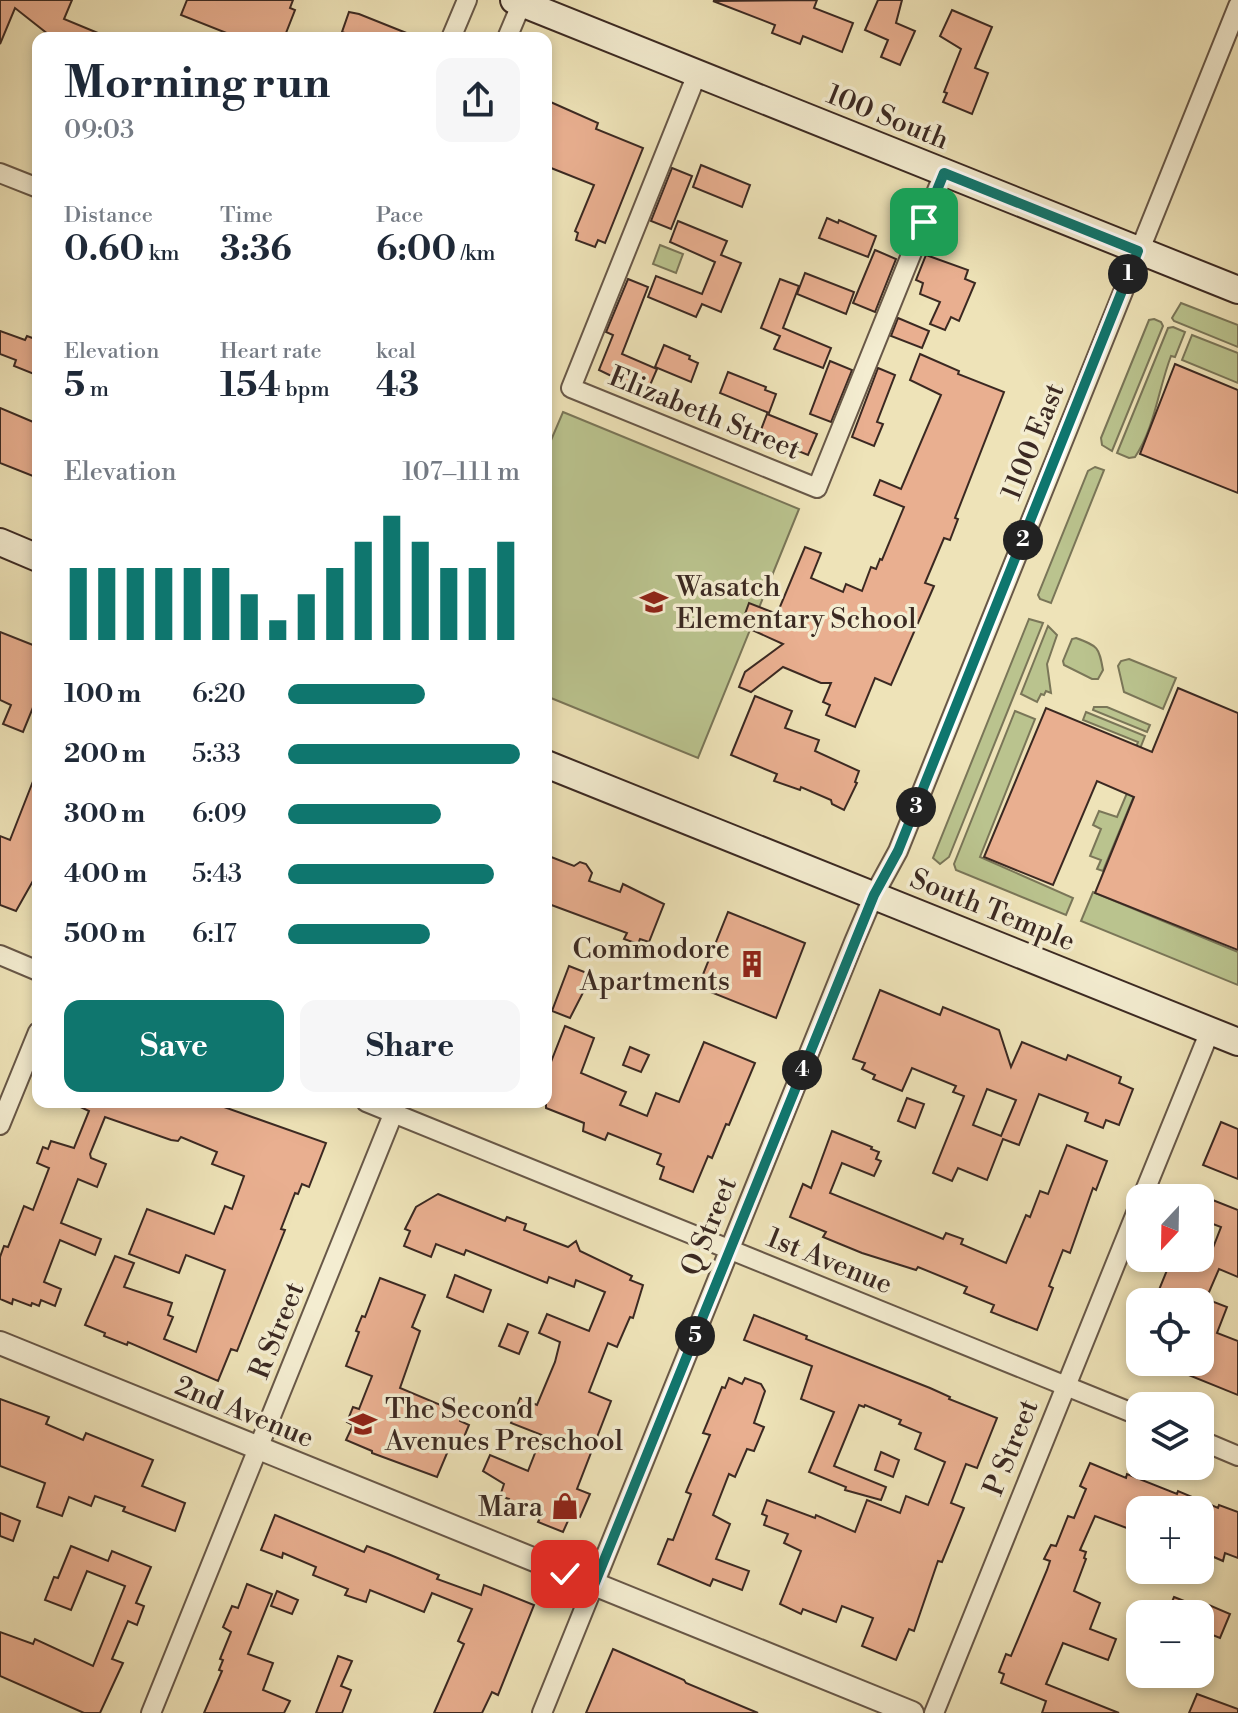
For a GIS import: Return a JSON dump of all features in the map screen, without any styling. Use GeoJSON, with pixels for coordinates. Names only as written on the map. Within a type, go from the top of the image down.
{"type":"FeatureCollection","features":[{"type":"Feature","properties":{"kind":"main road","name":"100 South"},"geometry":{"type":"LineString","coordinates":[[519,1],[1238,290]]}},
{"type":"Feature","properties":{"kind":"main road"},"geometry":{"type":"LineString","coordinates":[[0,542],[32,555]]}},
{"type":"Feature","properties":{"kind":"main road","name":"South Temple"},"geometry":{"type":"LineString","coordinates":[[552,766],[1238,1042]]}},
{"type":"Feature","properties":{"kind":"street"},"geometry":{"type":"LineString","coordinates":[[454,32],[467,0]]}},
{"type":"Feature","properties":{"kind":"street"},"geometry":{"type":"LineString","coordinates":[[509,32],[519,1]]}},
{"type":"Feature","properties":{"kind":"street","name":"1100 East"},"geometry":{"type":"LineString","coordinates":[[874,895],[898,851],[1238,6]]}},
{"type":"Feature","properties":{"kind":"street","name":"Elizabeth Street"},"geometry":{"type":"LineString","coordinates":[[697,74],[571,388],[817,488],[944,173]]}},
{"type":"Feature","properties":{"kind":"street"},"geometry":{"type":"LineString","coordinates":[[0,173],[32,186]]}},
{"type":"Feature","properties":{"kind":"street","name":"Q Street"},"geometry":{"type":"LineString","coordinates":[[542,1713],[874,895]]}},
{"type":"Feature","properties":{"kind":"street"},"geometry":{"type":"LineString","coordinates":[[0,955],[32,968]]}},
{"type":"Feature","properties":{"kind":"street","name":"P Street"},"geometry":{"type":"LineString","coordinates":[[1148,1184],[1210,1031]]}},
{"type":"Feature","properties":{"kind":"street"},"geometry":{"type":"LineString","coordinates":[[0,1125],[32,1047]]}},
{"type":"Feature","properties":{"kind":"street","name":"1st Avenue"},"geometry":{"type":"LineString","coordinates":[[396,1108],[729,1249],[1126,1410]]}},
{"type":"Feature","properties":{"kind":"street","name":"R Street"},"geometry":{"type":"LineString","coordinates":[[151,1713],[396,1108]]}},
{"type":"Feature","properties":{"kind":"street","name":"P Street"},"geometry":{"type":"LineString","coordinates":[[934,1713],[1126,1237]]}},
{"type":"Feature","properties":{"kind":"street","name":"2nd Avenue"},"geometry":{"type":"LineString","coordinates":[[0,1343],[912,1713]]}},
{"type":"Feature","properties":{"kind":"street"},"geometry":{"type":"LineString","coordinates":[[1214,1446],[1238,1456]]}},
{"type":"Feature","properties":{"kind":"green space"},"geometry":{"type":"Polygon","coordinates":[[[660,245],[683,254],[676,273],[653,264],[660,245]]]}},
{"type":"Feature","properties":{"kind":"green space"},"geometry":{"type":"Polygon","coordinates":[[[1181,303],[1238,325],[1238,347],[1174,321],[1172,318],[1181,303]]]}},
{"type":"Feature","properties":{"kind":"green space"},"geometry":{"type":"Polygon","coordinates":[[[1154,319],[1163,326],[1112,451],[1102,445],[1101,438],[1149,320],[1154,319]]]}},
{"type":"Feature","properties":{"kind":"green space"},"geometry":{"type":"Polygon","coordinates":[[[1168,328],[1185,332],[1175,357],[1171,356],[1142,445],[1135,457],[1129,458],[1117,453],[1168,328]]]}},
{"type":"Feature","properties":{"kind":"green space"},"geometry":{"type":"Polygon","coordinates":[[[1192,335],[1238,353],[1238,383],[1182,360],[1192,335]]]}},
{"type":"Feature","properties":{"kind":"green space","name":"Wasatch Elementary School"},"geometry":{"type":"Polygon","coordinates":[[[563,412],[799,509],[698,758],[552,698],[552,438],[563,412]]]}},
{"type":"Feature","properties":{"kind":"green space"},"geometry":{"type":"Polygon","coordinates":[[[1095,467],[1104,470],[1051,603],[1040,599],[1038,595],[1088,471],[1095,467]]]}},
{"type":"Feature","properties":{"kind":"green space"},"geometry":{"type":"Polygon","coordinates":[[[1029,619],[1043,623],[949,857],[940,864],[933,858],[1029,619]]]}},
{"type":"Feature","properties":{"kind":"green space"},"geometry":{"type":"Polygon","coordinates":[[[1048,626],[1057,635],[1047,664],[1051,693],[1046,691],[1044,695],[1041,694],[1037,702],[1021,694],[1048,626]]]}},
{"type":"Feature","properties":{"kind":"green space"},"geometry":{"type":"Polygon","coordinates":[[[1076,638],[1098,652],[1103,670],[1098,679],[1064,665],[1072,639],[1076,638]]]}},
{"type":"Feature","properties":{"kind":"green space"},"geometry":{"type":"Polygon","coordinates":[[[1129,659],[1176,678],[1163,709],[1124,692],[1118,666],[1121,661],[1129,659]]]}},
{"type":"Feature","properties":{"kind":"green space"},"geometry":{"type":"Polygon","coordinates":[[[1094,707],[1107,707],[1150,725],[1147,732],[1093,710],[1094,707]]]}},
{"type":"Feature","properties":{"kind":"green space"},"geometry":{"type":"Polygon","coordinates":[[[1015,711],[1035,719],[980,857],[1073,898],[1066,915],[956,870],[954,864],[1015,711]]]}},
{"type":"Feature","properties":{"kind":"green space"},"geometry":{"type":"Polygon","coordinates":[[[1086,712],[1145,736],[1124,789],[1120,788],[1138,742],[1083,720],[1086,712]]]}},
{"type":"Feature","properties":{"kind":"green space"},"geometry":{"type":"Polygon","coordinates":[[[1127,793],[1134,796],[1103,871],[1097,869],[1101,860],[1090,856],[1101,829],[1093,825],[1099,811],[1117,817],[1127,793]]]}},
{"type":"Feature","properties":{"kind":"green space"},"geometry":{"type":"Polygon","coordinates":[[[1093,892],[1238,952],[1238,985],[1081,921],[1093,892]]]}},
{"type":"Feature","properties":{"kind":"building"},"geometry":{"type":"Polygon","coordinates":[[[0,0],[72,0],[64,19],[95,32],[45,32],[15,8],[0,44],[0,0]]]}},
{"type":"Feature","properties":{"kind":"building"},"geometry":{"type":"Polygon","coordinates":[[[187,0],[293,0],[290,8],[295,10],[286,32],[224,32],[181,15],[187,0]]]}},
{"type":"Feature","properties":{"kind":"building"},"geometry":{"type":"Polygon","coordinates":[[[817,0],[814,8],[853,23],[842,52],[803,36],[800,44],[772,33],[775,25],[713,1],[817,0]]]}},
{"type":"Feature","properties":{"kind":"building"},"geometry":{"type":"Polygon","coordinates":[[[878,0],[902,0],[896,23],[915,31],[900,65],[881,57],[888,40],[865,30],[878,0]]]}},
{"type":"Feature","properties":{"kind":"building"},"geometry":{"type":"Polygon","coordinates":[[[952,10],[992,27],[975,68],[988,73],[972,114],[943,102],[961,49],[940,36],[952,10]]]}},
{"type":"Feature","properties":{"kind":"building"},"geometry":{"type":"Polygon","coordinates":[[[349,12],[404,32],[342,32],[349,12]]]}},
{"type":"Feature","properties":{"kind":"building"},"geometry":{"type":"Polygon","coordinates":[[[552,103],[598,123],[596,129],[643,148],[605,243],[598,240],[595,247],[576,240],[578,233],[575,231],[594,185],[552,168],[552,103]]]}},
{"type":"Feature","properties":{"kind":"building"},"geometry":{"type":"Polygon","coordinates":[[[701,165],[750,185],[742,207],[693,187],[701,165]]]}},
{"type":"Feature","properties":{"kind":"building"},"geometry":{"type":"Polygon","coordinates":[[[672,168],[692,176],[671,229],[651,221],[672,168]]]}},
{"type":"Feature","properties":{"kind":"building"},"geometry":{"type":"Polygon","coordinates":[[[827,218],[876,236],[868,257],[819,238],[827,218]]]}},
{"type":"Feature","properties":{"kind":"building"},"geometry":{"type":"Polygon","coordinates":[[[678,221],[727,241],[721,255],[741,263],[721,312],[702,304],[696,317],[648,297],[656,276],[702,294],[715,262],[670,242],[678,221]]]}},
{"type":"Feature","properties":{"kind":"building"},"geometry":{"type":"Polygon","coordinates":[[[875,250],[896,259],[875,312],[853,303],[875,250]]]}},
{"type":"Feature","properties":{"kind":"building"},"geometry":{"type":"Polygon","coordinates":[[[926,255],[968,270],[965,279],[975,283],[959,321],[951,317],[945,330],[930,324],[940,302],[920,294],[923,283],[916,280],[926,255]]]}},
{"type":"Feature","properties":{"kind":"building"},"geometry":{"type":"Polygon","coordinates":[[[805,273],[854,292],[846,314],[797,294],[805,273]]]}},
{"type":"Feature","properties":{"kind":"building"},"geometry":{"type":"Polygon","coordinates":[[[628,279],[648,287],[622,354],[657,369],[648,390],[599,370],[613,335],[606,332],[628,279]]]}},
{"type":"Feature","properties":{"kind":"building"},"geometry":{"type":"Polygon","coordinates":[[[780,279],[799,286],[783,328],[831,348],[823,368],[774,349],[780,336],[761,328],[780,279]]]}},
{"type":"Feature","properties":{"kind":"building"},"geometry":{"type":"Polygon","coordinates":[[[898,318],[929,331],[922,348],[891,336],[898,318]]]}},
{"type":"Feature","properties":{"kind":"building"},"geometry":{"type":"Polygon","coordinates":[[[0,331],[25,340],[27,336],[32,338],[32,373],[14,366],[16,360],[0,354],[0,331]]]}},
{"type":"Feature","properties":{"kind":"building"},"geometry":{"type":"Polygon","coordinates":[[[664,345],[690,356],[689,359],[698,363],[691,382],[655,367],[664,345]]]}},
{"type":"Feature","properties":{"kind":"building"},"geometry":{"type":"Polygon","coordinates":[[[920,354],[959,371],[958,374],[1004,392],[955,518],[958,519],[950,540],[944,538],[925,583],[934,586],[891,685],[875,678],[855,727],[826,715],[830,705],[823,702],[831,683],[821,683],[783,667],[751,692],[739,687],[745,672],[783,644],[741,625],[749,603],[777,614],[805,547],[821,553],[811,578],[843,592],[846,584],[862,591],[871,567],[876,569],[882,560],[904,507],[874,495],[880,480],[901,489],[941,395],[910,380],[920,354]]]}},
{"type":"Feature","properties":{"kind":"building"},"geometry":{"type":"Polygon","coordinates":[[[830,361],[852,370],[831,422],[810,414],[830,361]]]}},
{"type":"Feature","properties":{"kind":"building"},"geometry":{"type":"Polygon","coordinates":[[[1175,364],[1238,390],[1238,493],[1140,454],[1175,364]]]}},
{"type":"Feature","properties":{"kind":"building"},"geometry":{"type":"Polygon","coordinates":[[[878,368],[895,375],[877,422],[883,424],[874,446],[852,437],[878,368]]]}},
{"type":"Feature","properties":{"kind":"building"},"geometry":{"type":"Polygon","coordinates":[[[728,372],[776,394],[769,413],[720,393],[728,372]]]}},
{"type":"Feature","properties":{"kind":"building"},"geometry":{"type":"Polygon","coordinates":[[[0,408],[32,421],[32,476],[0,463],[0,408]]]}},
{"type":"Feature","properties":{"kind":"building"},"geometry":{"type":"Polygon","coordinates":[[[767,414],[817,434],[808,455],[759,435],[767,414]]]}},
{"type":"Feature","properties":{"kind":"building"},"geometry":{"type":"Polygon","coordinates":[[[0,632],[32,645],[32,710],[23,732],[3,724],[11,705],[0,700],[0,632]]]}},
{"type":"Feature","properties":{"kind":"building"},"geometry":{"type":"Polygon","coordinates":[[[1178,688],[1238,713],[1238,950],[1095,893],[1134,797],[1097,781],[1053,885],[984,857],[1046,708],[1152,752],[1178,688]]]}},
{"type":"Feature","properties":{"kind":"building"},"geometry":{"type":"Polygon","coordinates":[[[755,696],[792,711],[785,728],[819,740],[815,751],[859,771],[857,783],[844,810],[832,804],[831,800],[801,787],[800,790],[774,781],[777,774],[731,755],[755,696]]]}},
{"type":"Feature","properties":{"kind":"building"},"geometry":{"type":"Polygon","coordinates":[[[32,784],[32,883],[16,911],[0,905],[0,836],[10,840],[32,784]]]}},
{"type":"Feature","properties":{"kind":"building"},"geometry":{"type":"Polygon","coordinates":[[[552,857],[574,866],[580,862],[586,864],[592,873],[589,881],[620,892],[623,884],[664,904],[649,942],[640,939],[638,944],[624,939],[627,933],[552,905],[552,857]]]}},
{"type":"Feature","properties":{"kind":"building","name":"Commodore Apartments"},"geometry":{"type":"Polygon","coordinates":[[[728,912],[805,943],[776,1018],[698,987],[728,912]]]}},
{"type":"Feature","properties":{"kind":"building"},"geometry":{"type":"Polygon","coordinates":[[[569,966],[592,975],[570,1018],[552,1011],[569,966]]]}},
{"type":"Feature","properties":{"kind":"building"},"geometry":{"type":"Polygon","coordinates":[[[880,990],[940,1015],[943,1007],[999,1030],[1011,1067],[1022,1042],[1066,1060],[1068,1055],[1121,1077],[1119,1083],[1133,1089],[1119,1125],[1106,1120],[1103,1128],[1085,1121],[1088,1113],[1039,1094],[1019,1145],[1003,1139],[987,1180],[958,1168],[952,1181],[933,1173],[964,1096],[953,1092],[956,1086],[912,1068],[902,1091],[873,1079],[875,1075],[862,1069],[865,1063],[853,1059],[880,990]],[[987,1089],[973,1125],[1001,1136],[1016,1100],[987,1089]]]}},
{"type":"Feature","properties":{"kind":"building"},"geometry":{"type":"Polygon","coordinates":[[[565,1026],[594,1038],[581,1073],[626,1092],[620,1105],[647,1116],[656,1093],[679,1102],[704,1042],[755,1063],[729,1125],[726,1124],[712,1158],[708,1156],[693,1192],[660,1179],[664,1167],[657,1164],[661,1154],[608,1133],[605,1140],[583,1131],[584,1123],[546,1108],[552,1108],[552,1059],[565,1026]]]}},
{"type":"Feature","properties":{"kind":"building"},"geometry":{"type":"Polygon","coordinates":[[[630,1047],[649,1055],[641,1072],[623,1065],[630,1047]]]}},
{"type":"Feature","properties":{"kind":"building"},"geometry":{"type":"Polygon","coordinates":[[[907,1098],[924,1104],[915,1128],[898,1121],[907,1098]]]}},
{"type":"Feature","properties":{"kind":"building"},"geometry":{"type":"Polygon","coordinates":[[[83,1108],[227,1108],[326,1143],[309,1187],[302,1184],[298,1194],[295,1193],[281,1229],[285,1230],[237,1351],[231,1349],[218,1381],[128,1342],[127,1345],[104,1336],[105,1333],[85,1325],[115,1256],[134,1263],[124,1287],[172,1303],[168,1315],[173,1317],[164,1339],[196,1352],[225,1270],[186,1255],[179,1273],[129,1254],[147,1209],[214,1234],[225,1206],[232,1209],[244,1176],[212,1164],[217,1152],[181,1137],[178,1141],[171,1140],[105,1117],[90,1154],[91,1158],[106,1164],[97,1187],[78,1179],[61,1223],[101,1239],[95,1255],[60,1240],[44,1282],[61,1289],[55,1306],[41,1300],[39,1306],[32,1303],[31,1306],[13,1299],[12,1304],[0,1299],[0,1257],[4,1246],[8,1247],[24,1206],[33,1210],[49,1168],[37,1163],[43,1147],[48,1149],[51,1141],[74,1148],[89,1111],[83,1108]]]}},
{"type":"Feature","properties":{"kind":"building"},"geometry":{"type":"Polygon","coordinates":[[[1221,1122],[1238,1129],[1238,1179],[1203,1165],[1221,1122]]]}},
{"type":"Feature","properties":{"kind":"building"},"geometry":{"type":"Polygon","coordinates":[[[832,1131],[872,1147],[879,1152],[876,1159],[881,1161],[874,1176],[842,1163],[830,1193],[943,1239],[946,1233],[963,1239],[961,1244],[1006,1263],[1026,1215],[1030,1217],[1040,1191],[1048,1194],[1067,1145],[1107,1161],[1096,1190],[1093,1188],[1070,1253],[1063,1250],[1037,1330],[991,1312],[994,1305],[964,1293],[967,1287],[918,1267],[916,1270],[862,1253],[823,1237],[826,1232],[790,1217],[803,1184],[811,1188],[832,1131]]]}},
{"type":"Feature","properties":{"kind":"building"},"geometry":{"type":"Polygon","coordinates":[[[438,1194],[505,1221],[507,1217],[526,1224],[524,1230],[568,1247],[576,1241],[580,1251],[632,1276],[630,1280],[643,1285],[633,1318],[630,1317],[617,1347],[608,1343],[589,1392],[611,1401],[577,1489],[590,1494],[580,1517],[571,1514],[563,1532],[538,1522],[540,1518],[507,1505],[509,1499],[500,1496],[504,1484],[483,1471],[490,1455],[528,1471],[542,1435],[511,1423],[520,1398],[537,1405],[555,1362],[560,1342],[539,1333],[547,1314],[589,1331],[605,1292],[576,1280],[574,1287],[549,1277],[547,1283],[466,1250],[464,1255],[436,1244],[431,1257],[404,1246],[410,1231],[405,1229],[416,1207],[438,1194]]]}},
{"type":"Feature","properties":{"kind":"building"},"geometry":{"type":"Polygon","coordinates":[[[1214,1201],[1238,1210],[1238,1277],[1219,1269],[1211,1288],[1160,1288],[1166,1272],[1214,1272],[1214,1245],[1221,1227],[1214,1224],[1214,1201]]]}},
{"type":"Feature","properties":{"kind":"building"},"geometry":{"type":"Polygon","coordinates":[[[455,1275],[491,1290],[483,1312],[447,1297],[455,1275]]]}},
{"type":"Feature","properties":{"kind":"building"},"geometry":{"type":"Polygon","coordinates":[[[380,1278],[425,1295],[412,1327],[420,1331],[400,1388],[462,1414],[460,1421],[469,1425],[459,1449],[450,1446],[437,1477],[346,1440],[353,1425],[347,1422],[353,1407],[359,1409],[372,1376],[346,1366],[359,1332],[356,1331],[362,1316],[365,1317],[380,1278]]]}},
{"type":"Feature","properties":{"kind":"building"},"geometry":{"type":"Polygon","coordinates":[[[1214,1302],[1227,1307],[1217,1333],[1238,1341],[1238,1395],[1191,1376],[1214,1376],[1214,1302]]]}},
{"type":"Feature","properties":{"kind":"building"},"geometry":{"type":"Polygon","coordinates":[[[754,1315],[997,1418],[977,1468],[966,1464],[951,1503],[964,1508],[942,1562],[938,1561],[914,1631],[909,1629],[896,1660],[862,1646],[873,1618],[842,1606],[836,1622],[803,1609],[801,1614],[780,1604],[801,1551],[784,1543],[788,1534],[764,1525],[767,1516],[762,1514],[767,1500],[815,1518],[816,1515],[855,1532],[867,1500],[900,1513],[906,1496],[928,1505],[945,1462],[915,1449],[921,1433],[899,1424],[901,1420],[859,1405],[834,1466],[886,1487],[881,1500],[845,1490],[846,1487],[809,1472],[834,1412],[801,1399],[812,1366],[744,1340],[754,1315]]]}},
{"type":"Feature","properties":{"kind":"building"},"geometry":{"type":"Polygon","coordinates":[[[508,1324],[528,1332],[519,1354],[499,1346],[508,1324]]]}},
{"type":"Feature","properties":{"kind":"building"},"geometry":{"type":"Polygon","coordinates":[[[729,1378],[742,1384],[745,1378],[761,1384],[765,1391],[754,1423],[764,1427],[754,1451],[747,1449],[735,1477],[729,1474],[713,1515],[730,1524],[716,1559],[749,1571],[742,1590],[713,1579],[710,1586],[658,1564],[668,1539],[673,1540],[691,1494],[686,1492],[710,1435],[703,1433],[722,1387],[725,1388],[729,1378]]]}},
{"type":"Feature","properties":{"kind":"building"},"geometry":{"type":"Polygon","coordinates":[[[0,1399],[49,1417],[46,1424],[83,1440],[86,1433],[153,1460],[142,1486],[185,1503],[175,1531],[123,1511],[125,1507],[95,1496],[91,1506],[69,1497],[62,1516],[37,1507],[45,1483],[0,1466],[0,1399]]]}},
{"type":"Feature","properties":{"kind":"building"},"geometry":{"type":"Polygon","coordinates":[[[881,1452],[899,1460],[893,1477],[875,1470],[881,1452]]]}},
{"type":"Feature","properties":{"kind":"building"},"geometry":{"type":"Polygon","coordinates":[[[1090,1463],[1126,1480],[1142,1480],[1190,1496],[1126,1496],[1126,1528],[1095,1516],[1080,1550],[1086,1552],[1086,1559],[1074,1591],[1100,1603],[1090,1629],[1116,1639],[1108,1660],[1063,1643],[1046,1684],[1119,1713],[1042,1713],[1046,1701],[1001,1683],[1004,1674],[999,1672],[1006,1654],[1011,1656],[1047,1570],[1050,1561],[1044,1559],[1051,1545],[1056,1546],[1068,1516],[1074,1518],[1086,1489],[1080,1486],[1090,1463]]]}},
{"type":"Feature","properties":{"kind":"building"},"geometry":{"type":"Polygon","coordinates":[[[1219,1505],[1238,1512],[1238,1558],[1225,1553],[1223,1561],[1214,1557],[1214,1506],[1218,1508],[1219,1505]]]}},
{"type":"Feature","properties":{"kind":"building"},"geometry":{"type":"Polygon","coordinates":[[[0,1513],[20,1521],[13,1541],[0,1536],[0,1513]]]}},
{"type":"Feature","properties":{"kind":"building"},"geometry":{"type":"Polygon","coordinates":[[[275,1515],[364,1552],[367,1546],[388,1554],[439,1575],[437,1579],[481,1595],[484,1585],[534,1605],[498,1695],[492,1692],[482,1713],[434,1713],[464,1644],[458,1641],[472,1609],[432,1593],[424,1612],[370,1590],[366,1602],[345,1595],[348,1589],[313,1575],[316,1567],[283,1553],[282,1558],[261,1550],[275,1515]]]}},
{"type":"Feature","properties":{"kind":"building"},"geometry":{"type":"Polygon","coordinates":[[[71,1546],[108,1561],[112,1551],[151,1567],[136,1603],[144,1606],[137,1625],[128,1621],[112,1659],[123,1663],[100,1713],[84,1713],[0,1676],[0,1632],[33,1644],[35,1639],[93,1666],[125,1586],[87,1571],[71,1610],[45,1600],[71,1546]]]}},
{"type":"Feature","properties":{"kind":"building"},"geometry":{"type":"Polygon","coordinates":[[[247,1584],[272,1594],[248,1654],[273,1663],[263,1690],[290,1701],[284,1713],[204,1713],[222,1671],[219,1670],[223,1660],[220,1659],[231,1632],[223,1627],[232,1606],[238,1608],[247,1584]]]}},
{"type":"Feature","properties":{"kind":"building"},"geometry":{"type":"Polygon","coordinates":[[[277,1591],[298,1600],[292,1614],[271,1606],[277,1591]]]}},
{"type":"Feature","properties":{"kind":"building"},"geometry":{"type":"Polygon","coordinates":[[[1214,1607],[1230,1614],[1220,1638],[1214,1636],[1214,1607]]]}},
{"type":"Feature","properties":{"kind":"building"},"geometry":{"type":"Polygon","coordinates":[[[613,1649],[686,1683],[758,1713],[586,1713],[613,1649]]]}},
{"type":"Feature","properties":{"kind":"building"},"geometry":{"type":"Polygon","coordinates":[[[338,1656],[352,1661],[341,1686],[351,1690],[342,1713],[316,1713],[338,1656]]]}},
{"type":"Feature","properties":{"kind":"building"},"geometry":{"type":"Polygon","coordinates":[[[1197,1694],[1238,1709],[1238,1713],[1189,1713],[1197,1694]]]}},
{"type":"Feature","properties":{"kind":"place","name":"Wasatch Elementary School"},"geometry":{"type":"Point","coordinates":[654,602]}},
{"type":"Feature","properties":{"kind":"place","name":"Commodore Apartments"},"geometry":{"type":"Point","coordinates":[752,964]}},
{"type":"Feature","properties":{"kind":"place","name":"The Second Avenues Preschool"},"geometry":{"type":"Point","coordinates":[363,1424]}},
{"type":"Feature","properties":{"kind":"place","name":"Mara"},"geometry":{"type":"Point","coordinates":[565,1506]}},
{"type":"Feature","properties":{"kind":"route"},"geometry":{"type":"LineString","coordinates":[[565,1574],[594,1585],[874,895],[898,851],[1138,251],[944,173],[924,222]]}}]}
